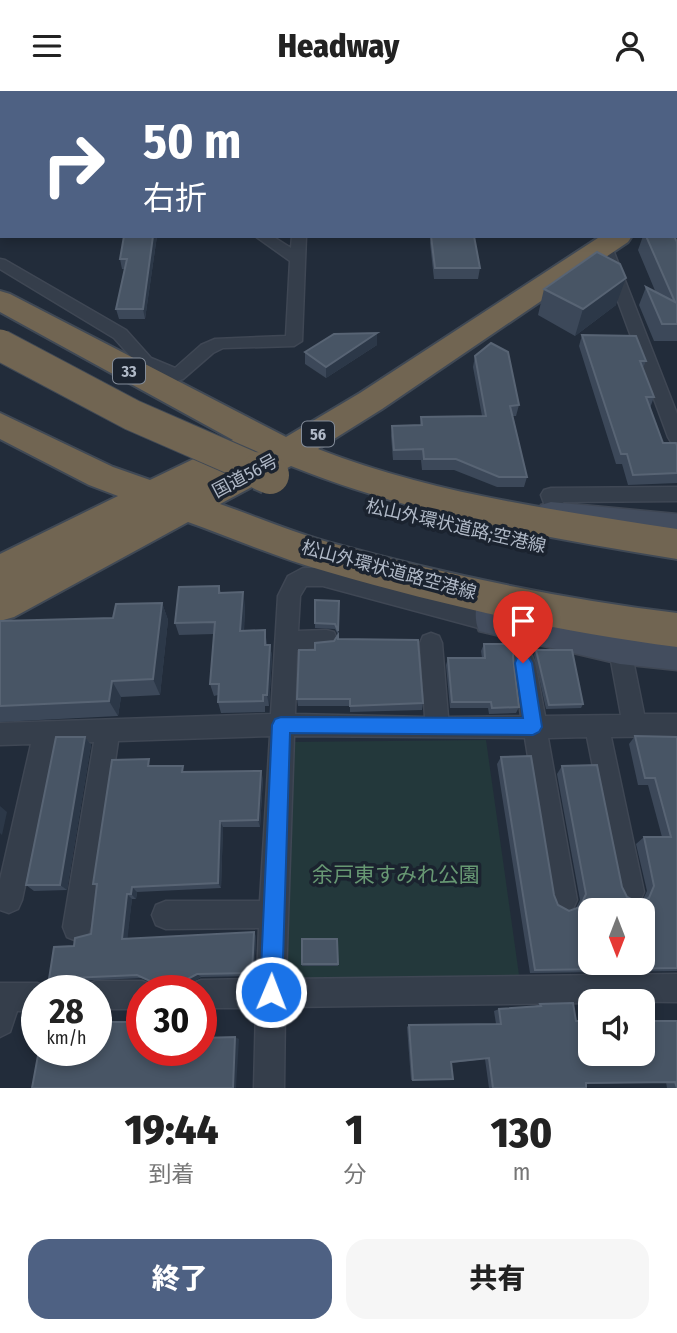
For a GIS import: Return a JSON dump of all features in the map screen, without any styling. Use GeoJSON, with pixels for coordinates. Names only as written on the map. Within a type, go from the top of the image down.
{"type":"FeatureCollection","features":[{"type":"Feature","properties":{"kind":"highway","name":"国道56号"},"geometry":{"type":"LineString","coordinates":[[0,572],[149,494],[262,452],[371,401],[602,240]]}},
{"type":"Feature","properties":{"kind":"highway","name":"33"},"geometry":{"type":"LineString","coordinates":[[0,300],[262,452]]}},
{"type":"Feature","properties":{"kind":"highway","name":"33"},"geometry":{"type":"LineString","coordinates":[[0,345],[70,386],[134,418],[262,452]]}},
{"type":"Feature","properties":{"kind":"highway","name":"松山外環状道路空港線"},"geometry":{"type":"LineString","coordinates":[[0,425],[101,475],[149,494],[327,557],[491,610],[677,630]]}},
{"type":"Feature","properties":{"kind":"highway","name":"国道56号"},"geometry":{"type":"LineString","coordinates":[[0,605],[188,506],[262,452]]}},
{"type":"Feature","properties":{"kind":"highway","name":"56"},"geometry":{"type":"LineString","coordinates":[[262,452],[375,484],[509,517],[677,544]]}},
{"type":"Feature","properties":{"kind":"highway","name":"松山外環状道路;空港線"},"geometry":{"type":"LineString","coordinates":[[262,452],[401,516],[498,540],[677,568]]}},
{"type":"Feature","properties":{"kind":"street"},"geometry":{"type":"LineString","coordinates":[[265,238],[299,260]]}},
{"type":"Feature","properties":{"kind":"street"},"geometry":{"type":"LineString","coordinates":[[0,264],[120,334],[145,362],[177,375],[207,349],[221,342],[294,341],[299,238]]}},
{"type":"Feature","properties":{"kind":"street"},"geometry":{"type":"LineString","coordinates":[[602,240],[677,437]]}},
{"type":"Feature","properties":{"kind":"street"},"geometry":{"type":"LineString","coordinates":[[30,318],[58,299]]}},
{"type":"Feature","properties":{"kind":"street"},"geometry":{"type":"LineString","coordinates":[[556,512],[551,495],[677,494]]}},
{"type":"Feature","properties":{"kind":"street"},"geometry":{"type":"LineString","coordinates":[[509,517],[556,512],[677,525]]}},
{"type":"Feature","properties":{"kind":"street"},"geometry":{"type":"LineString","coordinates":[[269,1088],[281,725],[289,596],[295,582],[303,577],[323,576],[491,610],[620,650],[677,656]]}},
{"type":"Feature","properties":{"kind":"street"},"geometry":{"type":"LineString","coordinates":[[286,641],[326,639]]}},
{"type":"Feature","properties":{"kind":"street"},"geometry":{"type":"LineString","coordinates":[[431,643],[437,728]]}},
{"type":"Feature","properties":{"kind":"street"},"geometry":{"type":"LineString","coordinates":[[620,650],[635,726]]}},
{"type":"Feature","properties":{"kind":"street"},"geometry":{"type":"LineString","coordinates":[[523,663],[564,900]]}},
{"type":"Feature","properties":{"kind":"street"},"geometry":{"type":"LineString","coordinates":[[0,734],[281,725],[437,728],[677,726]]}},
{"type":"Feature","properties":{"kind":"street"},"geometry":{"type":"LineString","coordinates":[[597,726],[631,892]]}},
{"type":"Feature","properties":{"kind":"street"},"geometry":{"type":"LineString","coordinates":[[77,927],[108,731]]}},
{"type":"Feature","properties":{"kind":"street"},"geometry":{"type":"LineString","coordinates":[[9,899],[45,733]]}},
{"type":"Feature","properties":{"kind":"street"},"geometry":{"type":"LineString","coordinates":[[166,915],[273,914]]}},
{"type":"Feature","properties":{"kind":"street"},"geometry":{"type":"LineString","coordinates":[[217,994],[677,988]]}},
{"type":"Feature","properties":{"kind":"street"},"geometry":{"type":"LineString","coordinates":[[2,1005],[21,1001]]}},
{"type":"Feature","properties":{"kind":"green space","name":"余戸東すみれ公園"},"geometry":{"type":"Polygon","coordinates":[[[486,740],[520,982],[285,984],[290,742],[486,740]]]}},
{"type":"Feature","properties":{"kind":"building"},"geometry":{"type":"Polygon","coordinates":[[[124,238],[153,238],[143,309],[116,309],[127,259],[120,259],[124,238]]]}},
{"type":"Feature","properties":{"kind":"building"},"geometry":{"type":"Polygon","coordinates":[[[431,238],[474,238],[480,268],[435,268],[431,238]]]}},
{"type":"Feature","properties":{"kind":"building"},"geometry":{"type":"Polygon","coordinates":[[[647,238],[675,238],[677,242],[677,324],[662,324],[646,287],[675,302],[647,238]]]}},
{"type":"Feature","properties":{"kind":"building"},"geometry":{"type":"Polygon","coordinates":[[[597,252],[620,264],[626,278],[583,309],[544,289],[597,252]]]}},
{"type":"Feature","properties":{"kind":"building"},"geometry":{"type":"Polygon","coordinates":[[[377,333],[326,367],[305,352],[334,334],[377,333]]]}},
{"type":"Feature","properties":{"kind":"building"},"geometry":{"type":"Polygon","coordinates":[[[582,335],[636,336],[646,361],[640,361],[654,397],[646,397],[663,443],[676,443],[677,473],[633,475],[627,454],[621,454],[582,335]]]}},
{"type":"Feature","properties":{"kind":"building"},"geometry":{"type":"Polygon","coordinates":[[[491,343],[508,352],[519,405],[510,406],[527,477],[499,477],[456,459],[424,459],[423,449],[394,450],[392,426],[422,425],[421,417],[486,416],[475,356],[491,343]]]}},
{"type":"Feature","properties":{"kind":"building"},"geometry":{"type":"Polygon","coordinates":[[[219,586],[219,593],[243,592],[240,631],[265,630],[265,645],[270,645],[267,695],[263,695],[263,701],[218,702],[219,684],[210,684],[215,622],[175,623],[179,587],[219,586]]]}},
{"type":"Feature","properties":{"kind":"building"},"geometry":{"type":"Polygon","coordinates":[[[315,600],[339,601],[338,631],[335,624],[315,623],[315,600]]]}},
{"type":"Feature","properties":{"kind":"building"},"geometry":{"type":"Polygon","coordinates":[[[162,603],[153,679],[112,681],[109,701],[0,706],[0,621],[113,618],[116,604],[162,603]]]}},
{"type":"Feature","properties":{"kind":"building"},"geometry":{"type":"Polygon","coordinates":[[[338,635],[338,639],[418,640],[423,703],[350,706],[350,699],[297,699],[299,650],[315,650],[315,643],[334,641],[338,635]]]}},
{"type":"Feature","properties":{"kind":"building"},"geometry":{"type":"Polygon","coordinates":[[[484,644],[515,644],[513,657],[519,707],[492,708],[491,702],[452,702],[448,658],[485,658],[484,644]]]}},
{"type":"Feature","properties":{"kind":"building"},"geometry":{"type":"Polygon","coordinates":[[[536,650],[572,650],[583,704],[549,705],[536,650]]]}},
{"type":"Feature","properties":{"kind":"building"},"geometry":{"type":"Polygon","coordinates":[[[635,736],[677,737],[677,968],[655,968],[655,898],[649,898],[654,886],[644,837],[671,837],[655,778],[645,778],[635,736]]]}},
{"type":"Feature","properties":{"kind":"building"},"geometry":{"type":"Polygon","coordinates":[[[56,737],[85,737],[60,885],[26,885],[56,737]]]}},
{"type":"Feature","properties":{"kind":"building"},"geometry":{"type":"Polygon","coordinates":[[[531,756],[554,895],[558,905],[569,911],[578,908],[578,969],[535,970],[501,757],[531,756]]]}},
{"type":"Feature","properties":{"kind":"building"},"geometry":{"type":"Polygon","coordinates":[[[149,759],[148,766],[183,766],[182,772],[261,771],[258,820],[220,821],[218,883],[132,887],[131,894],[127,894],[122,939],[254,932],[252,973],[50,975],[54,947],[74,946],[75,938],[91,934],[97,884],[93,884],[112,760],[149,759]]]}},
{"type":"Feature","properties":{"kind":"building"},"geometry":{"type":"Polygon","coordinates":[[[597,765],[622,887],[629,898],[584,898],[586,894],[562,766],[597,765]]]}},
{"type":"Feature","properties":{"kind":"building"},"geometry":{"type":"Polygon","coordinates":[[[302,939],[337,939],[338,964],[302,964],[302,939]]]}},
{"type":"Feature","properties":{"kind":"building"},"geometry":{"type":"Polygon","coordinates":[[[573,1003],[578,1021],[578,1066],[655,1066],[655,1021],[677,1021],[677,1088],[675,1082],[586,1083],[586,1088],[493,1088],[489,1058],[451,1062],[453,1079],[413,1080],[409,1025],[501,1024],[499,1009],[541,1006],[540,1004],[573,1003]]]}},
{"type":"Feature","properties":{"kind":"building"},"geometry":{"type":"Polygon","coordinates":[[[112,1022],[126,1022],[126,1066],[217,1066],[217,1038],[235,1037],[233,1088],[32,1088],[36,1066],[112,1066],[112,1022]]]}},
{"type":"Feature","properties":{"kind":"route"},"geometry":{"type":"LineString","coordinates":[[271,992],[281,725],[533,727],[523,663]]}}]}
